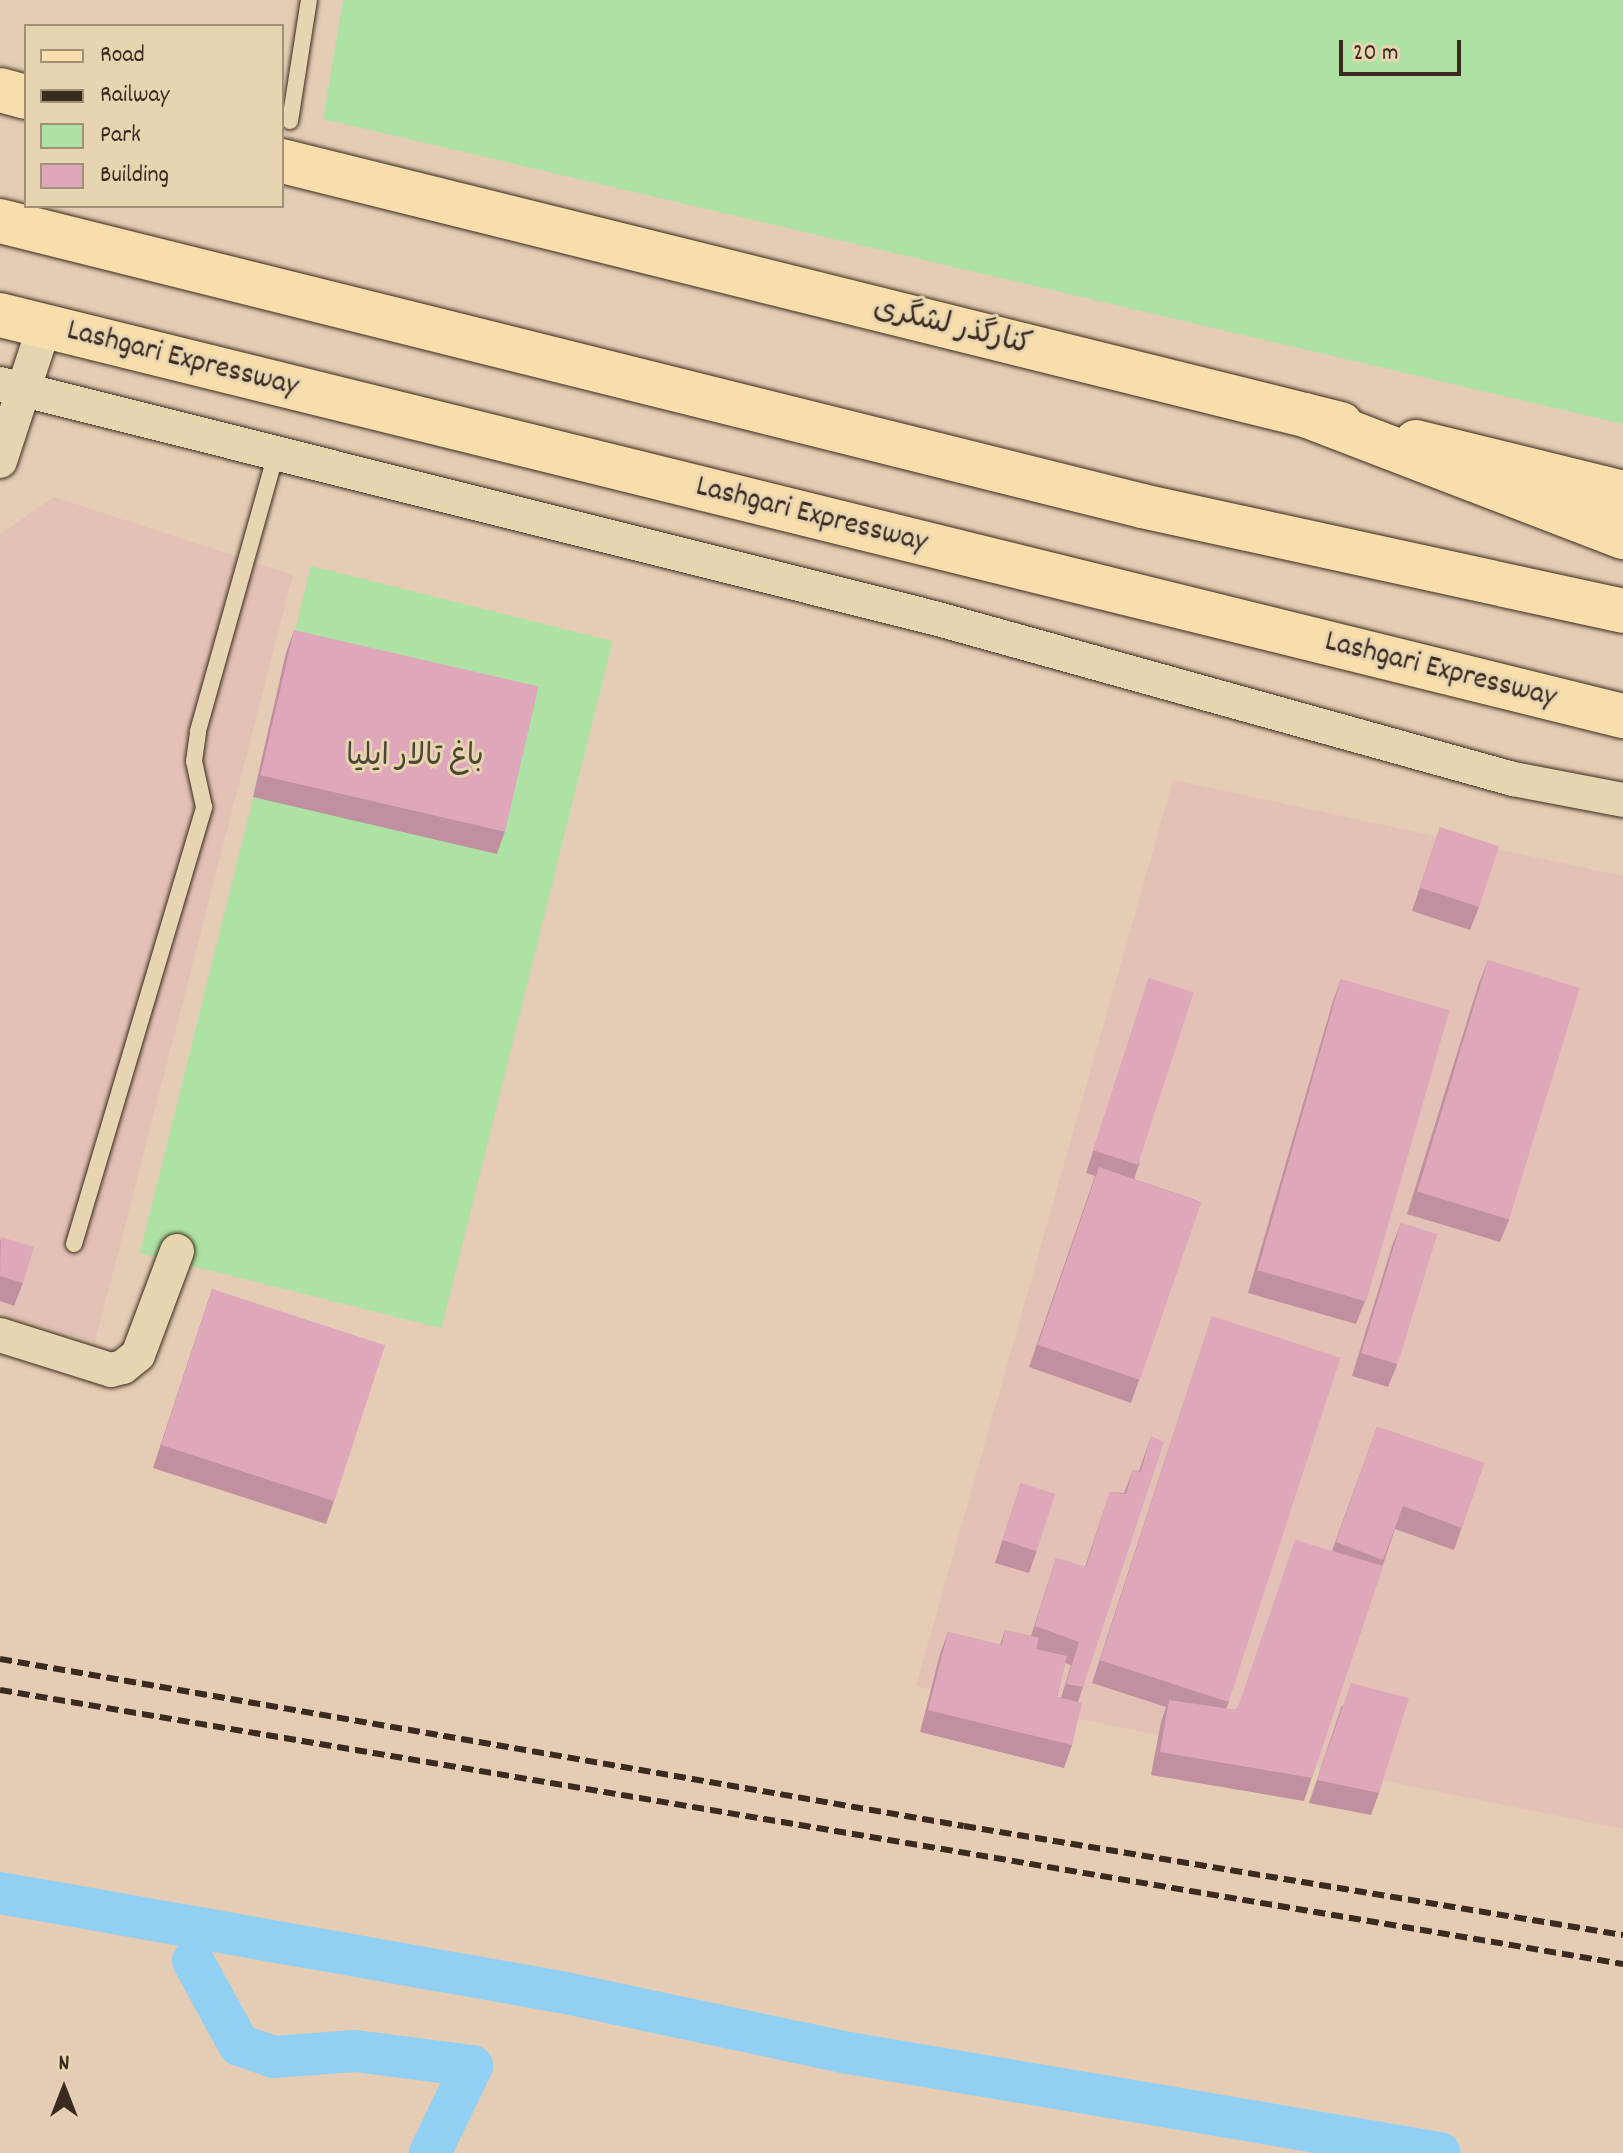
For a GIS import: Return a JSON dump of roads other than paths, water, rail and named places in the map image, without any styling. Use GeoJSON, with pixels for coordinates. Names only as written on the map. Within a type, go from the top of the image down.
{"type":"FeatureCollection","features":[{"type":"Feature","properties":{"kind":"main road"},"geometry":{"type":"LineString","coordinates":[[0,90],[24,96]]}},
{"type":"Feature","properties":{"kind":"main road","name":"کنارگذر لشگری"},"geometry":{"type":"LineString","coordinates":[[286,141],[1305,415],[1623,493]]}},
{"type":"Feature","properties":{"kind":"main road"},"geometry":{"type":"LineString","coordinates":[[0,221],[1142,506],[1623,611]]}},
{"type":"Feature","properties":{"kind":"main road","name":"Lashgari Expressway"},"geometry":{"type":"LineString","coordinates":[[0,315],[1623,716]]}},
{"type":"Feature","properties":{"kind":"main road"},"geometry":{"type":"LineString","coordinates":[[1305,415],[1623,537]]}},
{"type":"Feature","properties":{"kind":"street"},"geometry":{"type":"LineString","coordinates":[[0,461],[11,386],[44,327]]}},
{"type":"Feature","properties":{"kind":"street"},"geometry":{"type":"LineString","coordinates":[[11,386],[938,619],[1513,779],[1623,800]]}},
{"type":"Feature","properties":{"kind":"street"},"geometry":{"type":"LineString","coordinates":[[0,1335],[111,1370],[123,1367],[138,1355],[177,1251]]}},
{"type":"Feature","properties":{"kind":"lane"},"geometry":{"type":"LineString","coordinates":[[286,141],[309,0]]}},
{"type":"Feature","properties":{"kind":"lane"},"geometry":{"type":"LineString","coordinates":[[74,1244],[204,807],[194,761],[198,731],[276,454]]}},
{"type":"Feature","properties":{"kind":"waterway"},"geometry":{"type":"LineString","coordinates":[[0,1893],[561,1992],[849,2053],[1440,2153]]}},
{"type":"Feature","properties":{"kind":"waterway"},"geometry":{"type":"LineString","coordinates":[[193,1961],[239,2045],[273,2057],[355,2051],[472,2066],[430,2153]]}},
{"type":"Feature","properties":{"kind":"railway"},"geometry":{"type":"LineString","coordinates":[[0,1659],[964,1826],[1623,1935]]}},
{"type":"Feature","properties":{"kind":"railway"},"geometry":{"type":"LineString","coordinates":[[0,1690],[1623,1964]]}},
{"type":"Feature","properties":{"kind":"park label","name":"باغ تالار ایلیا"},"geometry":{"type":"Point","coordinates":[415,759]}}]}
